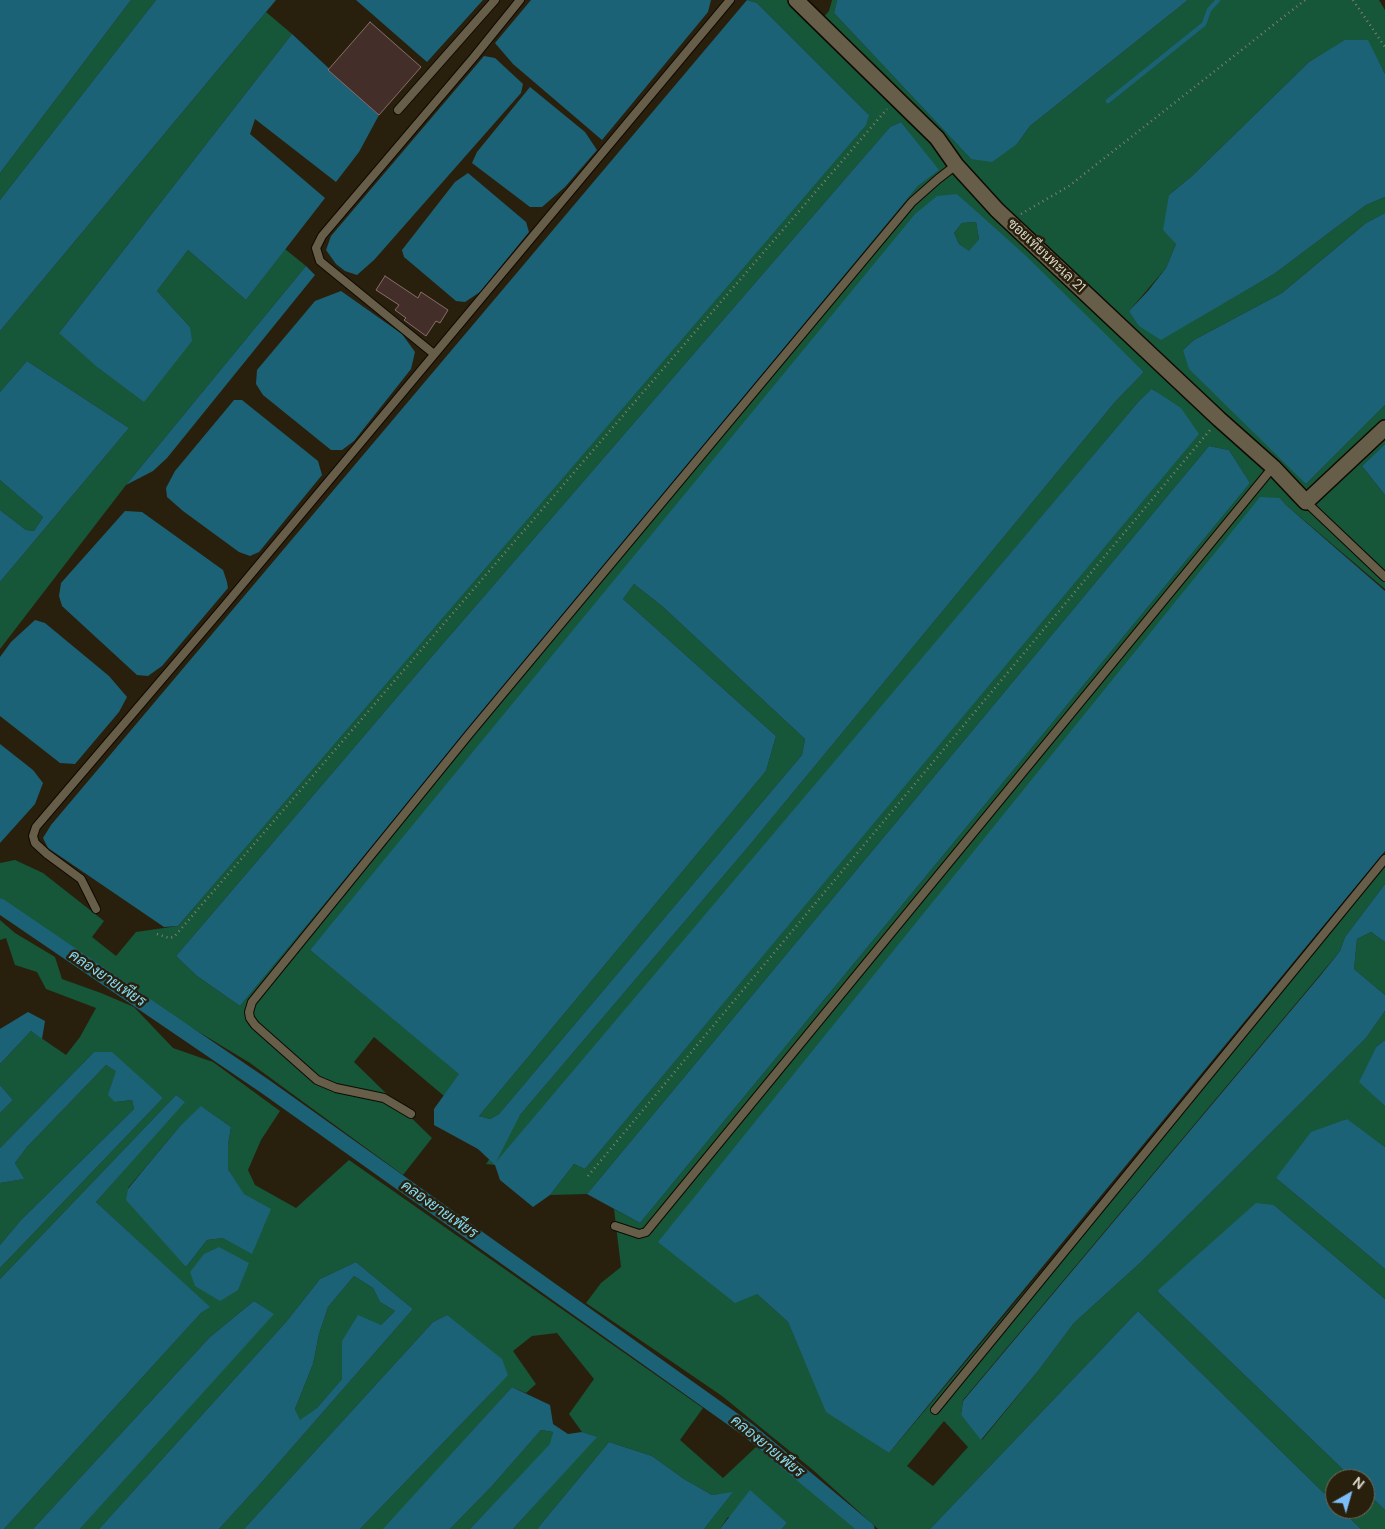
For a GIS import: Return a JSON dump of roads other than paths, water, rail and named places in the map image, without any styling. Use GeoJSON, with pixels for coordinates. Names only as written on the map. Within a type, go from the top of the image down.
{"type":"FeatureCollection","features":[{"type":"Feature","properties":{"kind":"street","name":"ซอยเทียนทะเล 21"},"geometry":{"type":"LineString","coordinates":[[796,0],[937,138],[956,165],[1008,221],[1273,468],[1306,502]]}},
{"type":"Feature","properties":{"kind":"street"},"geometry":{"type":"LineString","coordinates":[[1306,502],[1385,428]]}},
{"type":"Feature","properties":{"kind":"lane"},"geometry":{"type":"LineString","coordinates":[[398,110],[494,0]]}},
{"type":"Feature","properties":{"kind":"lane"},"geometry":{"type":"LineString","coordinates":[[434,354],[320,261],[316,248],[322,236],[520,0]]}},
{"type":"Feature","properties":{"kind":"lane"},"geometry":{"type":"LineString","coordinates":[[96,909],[81,879],[35,843],[33,836],[36,827],[221,610],[729,0]]}},
{"type":"Feature","properties":{"kind":"lane"},"geometry":{"type":"LineString","coordinates":[[411,1114],[384,1098],[336,1088],[317,1080],[255,1025],[250,1018],[249,1012],[252,1002],[470,733],[906,210],[926,189],[956,165]]}},
{"type":"Feature","properties":{"kind":"lane"},"geometry":{"type":"LineString","coordinates":[[615,1226],[639,1234],[646,1232],[1273,468]]}},
{"type":"Feature","properties":{"kind":"lane"},"geometry":{"type":"LineString","coordinates":[[1306,502],[1385,577]]}},
{"type":"Feature","properties":{"kind":"lane"},"geometry":{"type":"LineString","coordinates":[[935,1410],[1385,859]]}},
{"type":"Feature","properties":{"kind":"water"},"geometry":{"type":"Polygon","coordinates":[[[0,0],[131,0],[0,173],[0,0]]]}},
{"type":"Feature","properties":{"kind":"water"},"geometry":{"type":"Polygon","coordinates":[[[156,0],[276,0],[0,331],[0,200],[156,0]]]}},
{"type":"Feature","properties":{"kind":"water"},"geometry":{"type":"Polygon","coordinates":[[[356,0],[483,0],[427,62],[356,0]]]}},
{"type":"Feature","properties":{"kind":"water"},"geometry":{"type":"Polygon","coordinates":[[[531,0],[711,0],[708,12],[602,140],[513,64],[495,43],[531,0]]]}},
{"type":"Feature","properties":{"kind":"water"},"geometry":{"type":"Polygon","coordinates":[[[747,0],[757,3],[869,115],[866,125],[178,926],[164,927],[48,848],[43,838],[51,825],[747,0]]]}},
{"type":"Feature","properties":{"kind":"water"},"geometry":{"type":"Polygon","coordinates":[[[837,0],[1188,0],[1030,126],[1017,144],[992,162],[971,159],[834,13],[837,0]]]}},
{"type":"Feature","properties":{"kind":"water"},"geometry":{"type":"Polygon","coordinates":[[[292,34],[379,115],[359,152],[336,182],[255,119],[250,134],[325,198],[246,300],[188,250],[157,291],[190,327],[192,341],[144,402],[96,366],[59,333],[292,34]]]}},
{"type":"Feature","properties":{"kind":"water"},"geometry":{"type":"Polygon","coordinates":[[[1345,40],[1368,40],[1385,74],[1385,197],[1366,205],[1274,274],[1161,340],[1139,326],[1129,311],[1166,268],[1176,244],[1163,230],[1169,195],[1192,176],[1309,62],[1345,40]]]}},
{"type":"Feature","properties":{"kind":"water"},"geometry":{"type":"Polygon","coordinates":[[[484,56],[495,58],[523,84],[521,93],[374,260],[357,275],[345,271],[336,264],[326,250],[331,236],[484,56]]]}},
{"type":"Feature","properties":{"kind":"water"},"geometry":{"type":"Polygon","coordinates":[[[530,87],[585,132],[597,150],[565,187],[542,207],[530,207],[472,163],[477,152],[530,87]]]}},
{"type":"Feature","properties":{"kind":"water"},"geometry":{"type":"Polygon","coordinates":[[[901,122],[939,170],[918,186],[240,1006],[197,976],[176,956],[428,661],[890,127],[901,122]]]}},
{"type":"Feature","properties":{"kind":"water"},"geometry":{"type":"Polygon","coordinates":[[[468,173],[526,222],[529,232],[480,292],[465,302],[456,301],[404,257],[402,250],[455,182],[468,173]]]}},
{"type":"Feature","properties":{"kind":"water"},"geometry":{"type":"Polygon","coordinates":[[[957,194],[1025,255],[1144,372],[1115,402],[748,847],[520,1115],[496,1162],[1139,401],[1152,389],[1181,408],[1199,434],[585,1169],[574,1164],[550,1195],[533,1207],[500,1180],[495,1165],[478,1149],[434,1125],[434,1109],[459,1074],[310,950],[915,214],[937,196],[957,194]],[[976,222],[962,223],[954,233],[959,244],[969,251],[979,239],[976,222]],[[634,584],[623,599],[776,736],[766,771],[479,1116],[490,1119],[499,1114],[802,755],[805,739],[662,606],[634,584]]]}},
{"type":"Feature","properties":{"kind":"water"},"geometry":{"type":"Polygon","coordinates":[[[1385,213],[1385,405],[1306,484],[1189,369],[1183,350],[1194,340],[1282,293],[1366,223],[1385,213]]]}},
{"type":"Feature","properties":{"kind":"water"},"geometry":{"type":"Polygon","coordinates":[[[306,266],[315,275],[167,458],[153,471],[126,485],[306,266]]]}},
{"type":"Feature","properties":{"kind":"water"},"geometry":{"type":"Polygon","coordinates":[[[341,291],[402,334],[415,352],[411,369],[354,441],[342,450],[331,450],[263,395],[256,384],[257,370],[315,301],[341,291]]]}},
{"type":"Feature","properties":{"kind":"water"},"geometry":{"type":"Polygon","coordinates":[[[27,361],[129,428],[0,582],[0,510],[26,530],[34,531],[43,517],[0,480],[0,392],[27,361]]]}},
{"type":"Feature","properties":{"kind":"water"},"geometry":{"type":"Polygon","coordinates":[[[234,400],[242,400],[318,461],[322,475],[259,552],[250,556],[239,552],[183,511],[167,497],[166,488],[175,471],[234,400]]]}},
{"type":"Feature","properties":{"kind":"water"},"geometry":{"type":"Polygon","coordinates":[[[1385,444],[1385,495],[1362,466],[1385,444]]]}},
{"type":"Feature","properties":{"kind":"water"},"geometry":{"type":"Polygon","coordinates":[[[1209,446],[1229,450],[1250,483],[640,1223],[587,1194],[1209,446]]]}},
{"type":"Feature","properties":{"kind":"water"},"geometry":{"type":"Polygon","coordinates":[[[1260,497],[1280,498],[1385,591],[1385,851],[889,1453],[826,1412],[788,1322],[757,1294],[735,1303],[658,1242],[1260,497]]]}},
{"type":"Feature","properties":{"kind":"water"},"geometry":{"type":"Polygon","coordinates":[[[125,511],[142,512],[223,570],[228,588],[162,666],[148,676],[137,675],[62,606],[59,596],[61,583],[125,511]]]}},
{"type":"Feature","properties":{"kind":"water"},"geometry":{"type":"Polygon","coordinates":[[[35,620],[45,623],[109,676],[127,697],[119,712],[75,764],[60,763],[0,716],[0,657],[11,642],[35,620]]]}},
{"type":"Feature","properties":{"kind":"water"},"geometry":{"type":"Polygon","coordinates":[[[0,744],[33,770],[43,783],[35,804],[0,843],[0,744]]]}},
{"type":"Feature","properties":{"kind":"water"},"geometry":{"type":"Polygon","coordinates":[[[1385,884],[1385,942],[1371,932],[1357,939],[1354,969],[1385,995],[1385,1011],[1366,1038],[1141,1262],[1074,1323],[1038,1371],[981,1440],[961,1415],[963,1401],[1320,976],[1340,951],[1345,937],[1385,884]]]}},
{"type":"Feature","properties":{"kind":"water"},"geometry":{"type":"Polygon","coordinates":[[[28,1012],[45,1021],[42,1039],[31,1031],[0,1064],[0,1029],[28,1012]]]}},
{"type":"Feature","properties":{"kind":"water"},"geometry":{"type":"Polygon","coordinates":[[[1385,1040],[1385,1106],[1359,1082],[1376,1047],[1385,1040]]]}},
{"type":"Feature","properties":{"kind":"water"},"geometry":{"type":"Polygon","coordinates":[[[94,1052],[112,1052],[163,1098],[0,1268],[0,1245],[21,1220],[134,1109],[132,1100],[115,1102],[108,1095],[116,1071],[106,1065],[27,1147],[15,1163],[24,1179],[0,1183],[0,1148],[94,1052]]]}},
{"type":"Feature","properties":{"kind":"water"},"geometry":{"type":"Polygon","coordinates":[[[0,1085],[13,1100],[0,1113],[0,1085]]]}},
{"type":"Feature","properties":{"kind":"water"},"geometry":{"type":"Polygon","coordinates":[[[176,1095],[185,1102],[96,1202],[210,1307],[201,1313],[4,1529],[0,1529],[0,1279],[176,1095]]]}},
{"type":"Feature","properties":{"kind":"water"},"geometry":{"type":"Polygon","coordinates":[[[201,1106],[231,1127],[228,1145],[228,1169],[244,1194],[271,1209],[252,1254],[223,1238],[207,1240],[186,1267],[126,1200],[128,1189],[180,1126],[201,1106]]]}},
{"type":"Feature","properties":{"kind":"water"},"geometry":{"type":"Polygon","coordinates":[[[1347,1119],[1385,1147],[1385,1269],[1276,1178],[1311,1132],[1347,1119]]]}},
{"type":"Feature","properties":{"kind":"water"},"geometry":{"type":"Polygon","coordinates":[[[1256,1203],[1274,1205],[1385,1299],[1385,1510],[1375,1500],[1375,1469],[1343,1469],[1157,1291],[1256,1203]]]}},
{"type":"Feature","properties":{"kind":"water"},"geometry":{"type":"Polygon","coordinates":[[[219,1247],[249,1263],[238,1290],[220,1301],[195,1286],[190,1272],[204,1254],[219,1247]]]}},
{"type":"Feature","properties":{"kind":"water"},"geometry":{"type":"Polygon","coordinates":[[[356,1262],[413,1309],[219,1529],[99,1529],[286,1322],[320,1279],[356,1262]],[[354,1276],[328,1307],[319,1334],[313,1364],[295,1409],[300,1420],[317,1408],[342,1379],[342,1341],[358,1315],[381,1325],[395,1311],[380,1302],[373,1288],[354,1276]]]}},
{"type":"Feature","properties":{"kind":"water"},"geometry":{"type":"Polygon","coordinates":[[[254,1301],[274,1314],[80,1529],[33,1529],[210,1337],[254,1301]]]}},
{"type":"Feature","properties":{"kind":"water"},"geometry":{"type":"Polygon","coordinates":[[[1138,1311],[1325,1494],[1325,1519],[1350,1519],[1361,1529],[930,1529],[1138,1311]]]}},
{"type":"Feature","properties":{"kind":"water"},"geometry":{"type":"Polygon","coordinates":[[[447,1315],[502,1359],[508,1375],[493,1391],[360,1529],[244,1529],[433,1322],[447,1315]]]}},
{"type":"Feature","properties":{"kind":"water"},"geometry":{"type":"Polygon","coordinates":[[[512,1387],[550,1405],[553,1424],[568,1434],[582,1432],[597,1437],[513,1529],[470,1529],[550,1444],[553,1432],[541,1430],[492,1486],[450,1529],[383,1529],[512,1387]]]}},
{"type":"Feature","properties":{"kind":"water"},"geometry":{"type":"Polygon","coordinates":[[[609,1442],[652,1456],[684,1479],[712,1495],[733,1492],[704,1529],[537,1529],[609,1442]]]}},
{"type":"Feature","properties":{"kind":"water"},"geometry":{"type":"Polygon","coordinates":[[[750,1490],[787,1523],[782,1529],[720,1529],[750,1490]]]}},
{"type":"Feature","properties":{"kind":"waterway"},"geometry":{"type":"LineString","coordinates":[[1108,101],[1204,24],[1209,10],[1218,0]]}},
{"type":"Feature","properties":{"kind":"waterway","name":"คลองยายเพียร"},"geometry":{"type":"LineString","coordinates":[[0,906],[266,1087],[748,1430],[867,1529]]}}]}
